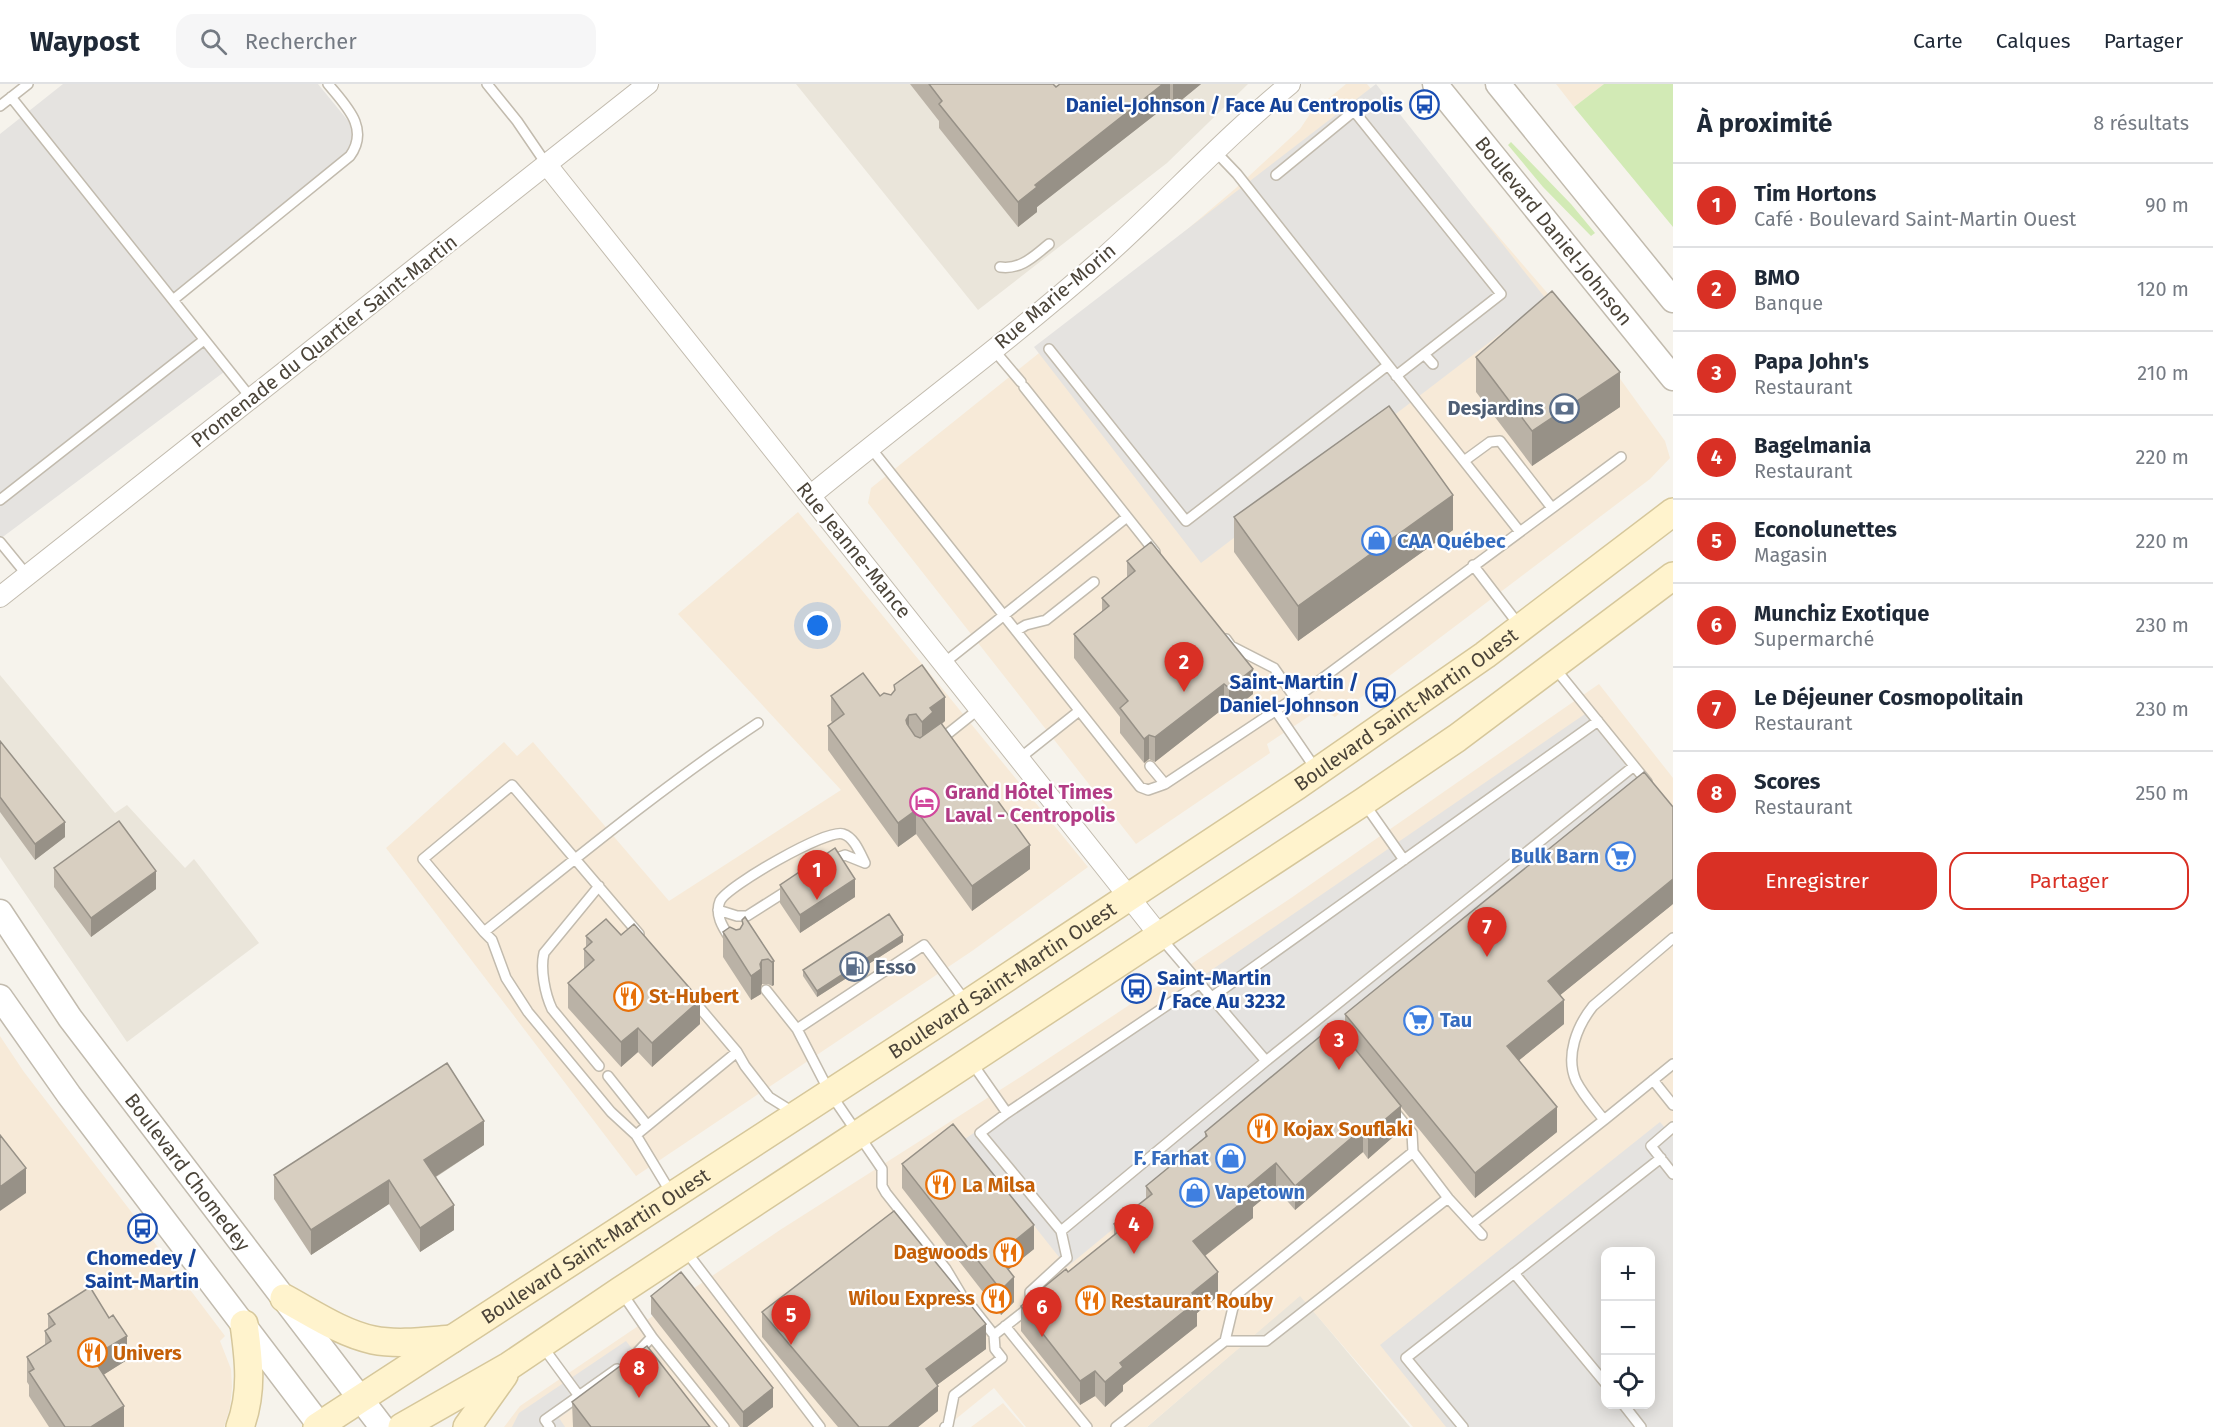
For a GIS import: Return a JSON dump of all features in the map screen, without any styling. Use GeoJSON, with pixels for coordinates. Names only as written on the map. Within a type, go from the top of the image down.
{"type":"FeatureCollection","features":[{"type":"Feature","properties":{"kind":"main road","name":"Boulevard Saint-Martin Ouest"},"geometry":{"type":"LineString","coordinates":[[319,1426],[967,1004],[1318,772],[1440,688],[1673,512]]}},
{"type":"Feature","properties":{"kind":"main road"},"geometry":{"type":"LineString","coordinates":[[402,1427],[509,1366],[1363,802],[1457,738],[1673,576]]}},
{"type":"Feature","properties":{"kind":"main road"},"geometry":{"type":"LineString","coordinates":[[284,1298],[341,1329],[369,1339],[396,1341],[453,1339]]}},
{"type":"Feature","properties":{"kind":"main road"},"geometry":{"type":"LineString","coordinates":[[240,1427],[250,1385],[244,1324]]}},
{"type":"Feature","properties":{"kind":"main road"},"geometry":{"type":"LineString","coordinates":[[467,1427],[509,1366]]}},
{"type":"Feature","properties":{"kind":"street","name":"Promenade du Quartier Saint-Martin"},"geometry":{"type":"LineString","coordinates":[[0,597],[648,84]]}},
{"type":"Feature","properties":{"kind":"street","name":"Rue Marie-Morin"},"geometry":{"type":"LineString","coordinates":[[810,495],[1102,258],[1161,205],[1247,120],[1290,84]]}},
{"type":"Feature","properties":{"kind":"street","name":"Boulevard Daniel-Johnson"},"geometry":{"type":"LineString","coordinates":[[1435,84],[1673,378]]}},
{"type":"Feature","properties":{"kind":"street"},"geometry":{"type":"LineString","coordinates":[[1498,84],[1673,300]]}},
{"type":"Feature","properties":{"kind":"street","name":"Rue Jeanne-Mance"},"geometry":{"type":"LineString","coordinates":[[547,165],[1160,936]]}},
{"type":"Feature","properties":{"kind":"street","name":"Boulevard Chomedey"},"geometry":{"type":"LineString","coordinates":[[0,912],[70,1018],[382,1427]]}},
{"type":"Feature","properties":{"kind":"street"},"geometry":{"type":"LineString","coordinates":[[0,997],[69,1095],[319,1426]]}},
{"type":"Feature","properties":{"kind":"lane"},"geometry":{"type":"LineString","coordinates":[[0,106],[28,84]]}},
{"type":"Feature","properties":{"kind":"lane"},"geometry":{"type":"LineString","coordinates":[[173,300],[350,156],[357,145],[357,124],[328,84]]}},
{"type":"Feature","properties":{"kind":"lane"},"geometry":{"type":"LineString","coordinates":[[487,84],[517,121],[547,165]]}},
{"type":"Feature","properties":{"kind":"lane"},"geometry":{"type":"LineString","coordinates":[[11,97],[251,398]]}},
{"type":"Feature","properties":{"kind":"lane"},"geometry":{"type":"LineString","coordinates":[[1276,175],[1354,111],[1501,294],[1396,376]]}},
{"type":"Feature","properties":{"kind":"lane"},"geometry":{"type":"LineString","coordinates":[[1215,151],[1237,174],[1520,532]]}},
{"type":"Feature","properties":{"kind":"lane"},"geometry":{"type":"LineString","coordinates":[[1000,267],[1018,266],[1049,244]]}},
{"type":"Feature","properties":{"kind":"lane"},"geometry":{"type":"LineString","coordinates":[[0,500],[204,340]]}},
{"type":"Feature","properties":{"kind":"lane"},"geometry":{"type":"LineString","coordinates":[[993,348],[1161,560]]}},
{"type":"Feature","properties":{"kind":"lane"},"geometry":{"type":"LineString","coordinates":[[1049,349],[1186,521],[1388,365]]}},
{"type":"Feature","properties":{"kind":"lane"},"geometry":{"type":"LineString","coordinates":[[1424,354],[1433,364]]}},
{"type":"Feature","properties":{"kind":"lane"},"geometry":{"type":"LineString","coordinates":[[1464,461],[1490,442],[1500,441],[1552,508]]}},
{"type":"Feature","properties":{"kind":"lane"},"geometry":{"type":"LineString","coordinates":[[870,447],[1140,787],[1148,790],[1165,784],[1295,698],[1621,457]]}},
{"type":"Feature","properties":{"kind":"lane"},"geometry":{"type":"LineString","coordinates":[[944,663],[1127,517]]}},
{"type":"Feature","properties":{"kind":"lane"},"geometry":{"type":"LineString","coordinates":[[0,542],[27,575]]}},
{"type":"Feature","properties":{"kind":"lane"},"geometry":{"type":"LineString","coordinates":[[1473,565],[1521,627]]}},
{"type":"Feature","properties":{"kind":"lane"},"geometry":{"type":"LineString","coordinates":[[1016,631],[1030,623],[1038,624],[1046,620],[1094,582]]}},
{"type":"Feature","properties":{"kind":"lane"},"geometry":{"type":"LineString","coordinates":[[1217,629],[1231,646],[1274,668],[1295,698]]}},
{"type":"Feature","properties":{"kind":"lane"},"geometry":{"type":"LineString","coordinates":[[1553,666],[1654,790]]}},
{"type":"Feature","properties":{"kind":"lane"},"geometry":{"type":"LineString","coordinates":[[929,749],[980,708]]}},
{"type":"Feature","properties":{"kind":"lane"},"geometry":{"type":"LineString","coordinates":[[1020,758],[1079,711]]}},
{"type":"Feature","properties":{"kind":"lane"},"geometry":{"type":"LineString","coordinates":[[1276,711],[1318,772]]}},
{"type":"Feature","properties":{"kind":"lane"},"geometry":{"type":"LineString","coordinates":[[1212,998],[1598,721]]}},
{"type":"Feature","properties":{"kind":"lane"},"geometry":{"type":"LineString","coordinates":[[484,932],[674,781],[758,723]]}},
{"type":"Feature","properties":{"kind":"lane"},"geometry":{"type":"LineString","coordinates":[[1150,765],[1165,784]]}},
{"type":"Feature","properties":{"kind":"lane"},"geometry":{"type":"LineString","coordinates":[[1061,1231],[1266,1061],[1323,1021],[1634,766]]}},
{"type":"Feature","properties":{"kind":"lane"},"geometry":{"type":"LineString","coordinates":[[647,945],[512,785],[423,859],[492,940],[506,978],[528,1012],[611,1112],[636,1135],[673,1196]]}},
{"type":"Feature","properties":{"kind":"lane"},"geometry":{"type":"LineString","coordinates":[[1363,802],[1404,860]]}},
{"type":"Feature","properties":{"kind":"lane"},"geometry":{"type":"LineString","coordinates":[[736,948],[724,928],[718,910],[719,903],[728,892],[773,862],[830,834],[844,834],[850,838],[865,863],[845,855],[821,866]]}},
{"type":"Feature","properties":{"kind":"lane"},"geometry":{"type":"LineString","coordinates":[[599,886],[544,953],[543,966],[552,1009],[599,1066]]}},
{"type":"Feature","properties":{"kind":"lane"},"geometry":{"type":"LineString","coordinates":[[718,910],[743,917],[755,912],[793,886]]}},
{"type":"Feature","properties":{"kind":"lane"},"geometry":{"type":"LineString","coordinates":[[1160,936],[1266,1061]]}},
{"type":"Feature","properties":{"kind":"lane"},"geometry":{"type":"LineString","coordinates":[[1604,1120],[1576,1081],[1572,1059],[1576,1036],[1593,1006],[1673,938]]}},
{"type":"Feature","properties":{"kind":"lane"},"geometry":{"type":"LineString","coordinates":[[797,1029],[924,945],[967,1004]]}},
{"type":"Feature","properties":{"kind":"lane"},"geometry":{"type":"LineString","coordinates":[[994,1335],[1031,1306],[1030,1292],[1067,1258],[1061,1231],[980,1133],[1200,983]]}},
{"type":"Feature","properties":{"kind":"lane"},"geometry":{"type":"LineString","coordinates":[[684,989],[737,1052],[769,1097],[798,1114]]}},
{"type":"Feature","properties":{"kind":"lane"},"geometry":{"type":"LineString","coordinates":[[766,990],[797,1029],[830,1093],[882,1169],[882,1186],[886,1193],[946,1269],[955,1287],[994,1335],[995,1349],[1002,1358],[954,1395],[948,1425],[945,1427]]}},
{"type":"Feature","properties":{"kind":"lane"},"geometry":{"type":"LineString","coordinates":[[636,1135],[737,1052]]}},
{"type":"Feature","properties":{"kind":"lane"},"geometry":{"type":"LineString","coordinates":[[970,1061],[1007,1113]]}},
{"type":"Feature","properties":{"kind":"lane"},"geometry":{"type":"LineString","coordinates":[[1472,1224],[1673,1064]]}},
{"type":"Feature","properties":{"kind":"lane"},"geometry":{"type":"LineString","coordinates":[[608,1076],[647,1125]]}},
{"type":"Feature","properties":{"kind":"lane"},"geometry":{"type":"LineString","coordinates":[[1653,1080],[1673,1105]]}},
{"type":"Feature","properties":{"kind":"lane"},"geometry":{"type":"LineString","coordinates":[[1390,1106],[1412,1133],[1413,1152],[1482,1235]]}},
{"type":"Feature","properties":{"kind":"lane"},"geometry":{"type":"LineString","coordinates":[[1673,1127],[1651,1146],[1673,1173]]}},
{"type":"Feature","properties":{"kind":"lane"},"geometry":{"type":"LineString","coordinates":[[1225,1341],[1236,1295],[1413,1152]]}},
{"type":"Feature","properties":{"kind":"lane"},"geometry":{"type":"LineString","coordinates":[[1463,1427],[1406,1358],[1661,1158]]}},
{"type":"Feature","properties":{"kind":"lane"},"geometry":{"type":"LineString","coordinates":[[1116,1427],[1225,1341],[1266,1341],[1449,1198]]}},
{"type":"Feature","properties":{"kind":"lane"},"geometry":{"type":"LineString","coordinates":[[684,1249],[820,1427]]}},
{"type":"Feature","properties":{"kind":"lane"},"geometry":{"type":"LineString","coordinates":[[1514,1273],[1601,1379]]}},
{"type":"Feature","properties":{"kind":"lane"},"geometry":{"type":"LineString","coordinates":[[620,1291],[652,1337],[724,1427]]}},
{"type":"Feature","properties":{"kind":"lane"},"geometry":{"type":"LineString","coordinates":[[1005,1326],[1087,1427]]}},
{"type":"Feature","properties":{"kind":"lane"},"geometry":{"type":"LineString","coordinates":[[550,1427],[545,1420],[638,1354],[652,1337]]}},
{"type":"Feature","properties":{"kind":"lane"},"geometry":{"type":"LineString","coordinates":[[541,1345],[579,1396]]}},
{"type":"Feature","properties":{"kind":"lane"},"geometry":{"type":"LineString","coordinates":[[1627,1409],[1641,1427]]}},
{"type":"Feature","properties":{"kind":"shaded area"},"geometry":{"type":"Polygon","coordinates":[[[63,84],[318,84],[363,139],[166,298],[224,372],[0,539],[0,134],[63,84]]]}},
{"type":"Feature","properties":{"kind":"shaded area"},"geometry":{"type":"Polygon","coordinates":[[[796,84],[1248,84],[1167,163],[978,310],[796,84]]]}},
{"type":"Feature","properties":{"kind":"shaded area"},"geometry":{"type":"Polygon","coordinates":[[[1346,84],[1367,84],[1613,369],[1665,441],[1670,458],[1650,479],[1335,717],[1320,709],[1267,744],[1270,753],[1136,844],[868,503],[871,488],[1084,317],[1236,188],[1300,129],[1310,114],[1346,84]]]}},
{"type":"Feature","properties":{"kind":"shaded area"},"geometry":{"type":"Polygon","coordinates":[[[1376,84],[1546,299],[1201,563],[1034,347],[1376,84]]]}},
{"type":"Feature","properties":{"kind":"shaded area"},"geometry":{"type":"Polygon","coordinates":[[[1556,84],[1604,84],[1574,107],[1556,84]]]}},
{"type":"Feature","properties":{"kind":"shaded area"},"geometry":{"type":"Polygon","coordinates":[[[798,512],[1088,867],[972,951],[636,1176],[386,848],[504,742],[517,756],[533,742],[669,901],[841,790],[678,614],[798,512]]]}},
{"type":"Feature","properties":{"kind":"shaded area"},"geometry":{"type":"Polygon","coordinates":[[[0,675],[115,813],[127,805],[185,868],[194,859],[259,943],[127,1042],[0,857],[0,675]]]}},
{"type":"Feature","properties":{"kind":"shaded area"},"geometry":{"type":"Polygon","coordinates":[[[1599,684],[1673,778],[1673,1427],[1413,1427],[1300,1296],[1147,1427],[1026,1427],[994,1388],[946,1427],[504,1427],[520,1406],[780,1230],[1022,1076],[1291,898],[1599,684]]]}},
{"type":"Feature","properties":{"kind":"shaded area"},"geometry":{"type":"Polygon","coordinates":[[[1585,714],[1645,789],[1067,1267],[965,1139],[1585,714]]]}},
{"type":"Feature","properties":{"kind":"shaded area"},"geometry":{"type":"Polygon","coordinates":[[[0,1036],[24,1072],[136,1218],[128,1224],[137,1235],[145,1230],[225,1336],[220,1341],[231,1369],[232,1387],[230,1407],[224,1427],[0,1427],[0,1036]]]}},
{"type":"Feature","properties":{"kind":"shaded area"},"geometry":{"type":"Polygon","coordinates":[[[1660,1122],[1673,1137],[1673,1427],[1446,1427],[1380,1345],[1660,1122]]]}},
{"type":"Feature","properties":{"kind":"shaded area"},"geometry":{"type":"Polygon","coordinates":[[[1300,1295],[1410,1427],[1147,1427],[1300,1295]]]}},
{"type":"Feature","properties":{"kind":"shaded area"},"geometry":{"type":"Polygon","coordinates":[[[626,1341],[641,1360],[559,1418],[565,1427],[512,1427],[519,1413],[626,1341]]]}},
{"type":"Feature","properties":{"kind":"shaded area"},"geometry":{"type":"Polygon","coordinates":[[[1003,1403],[1024,1427],[971,1427],[1003,1403]]]}},
{"type":"Feature","properties":{"kind":"green space"},"geometry":{"type":"Polygon","coordinates":[[[1604,84],[1673,84],[1673,227],[1574,107],[1604,84]]]}},
{"type":"Feature","properties":{"kind":"green space"},"geometry":{"type":"Polygon","coordinates":[[[1511,142],[1571,204],[1595,233],[1591,236],[1543,187],[1508,145],[1511,142]]]}},
{"type":"Feature","properties":{"kind":"building"},"geometry":{"type":"Polygon","coordinates":[[[929,84],[1053,84],[1056,87],[1060,84],[1163,84],[1035,185],[1037,187],[1018,202],[939,104],[942,101],[929,84]]]}},
{"type":"Feature","properties":{"kind":"building"},"geometry":{"type":"Polygon","coordinates":[[[1552,291],[1620,372],[1532,431],[1476,357],[1552,291]]]}},
{"type":"Feature","properties":{"kind":"building"},"geometry":{"type":"Polygon","coordinates":[[[1389,406],[1453,495],[1298,606],[1234,517],[1389,406]]]}},
{"type":"Feature","properties":{"kind":"building"},"geometry":{"type":"Polygon","coordinates":[[[1151,542],[1253,669],[1229,688],[1224,684],[1155,737],[1149,735],[1144,739],[1120,708],[1128,701],[1074,634],[1109,606],[1102,598],[1135,571],[1127,561],[1151,542]]]}},
{"type":"Feature","properties":{"kind":"building","name":"Grand Hôtel Times Laval - Centropolis"},"geometry":{"type":"Polygon","coordinates":[[[922,665],[945,697],[930,708],[933,712],[922,722],[916,714],[909,715],[906,720],[907,724],[915,736],[920,738],[941,723],[1030,845],[972,886],[916,810],[898,823],[828,726],[844,714],[831,696],[863,673],[880,696],[884,693],[891,695],[895,690],[894,685],[922,665]]]}},
{"type":"Feature","properties":{"kind":"building"},"geometry":{"type":"Polygon","coordinates":[[[0,741],[65,822],[35,844],[0,797],[0,741]]]}},
{"type":"Feature","properties":{"kind":"building"},"geometry":{"type":"Polygon","coordinates":[[[1644,772],[1673,807],[1673,879],[1548,981],[1564,1000],[1507,1046],[1557,1107],[1475,1173],[1345,1014],[1644,772]]]}},
{"type":"Feature","properties":{"kind":"building"},"geometry":{"type":"Polygon","coordinates":[[[119,821],[156,871],[91,918],[54,868],[119,821]]]}},
{"type":"Feature","properties":{"kind":"building"},"geometry":{"type":"Polygon","coordinates":[[[835,848],[855,879],[800,915],[780,885],[835,848]]]}},
{"type":"Feature","properties":{"kind":"building"},"geometry":{"type":"Polygon","coordinates":[[[889,914],[903,935],[817,991],[803,970],[889,914]]]}},
{"type":"Feature","properties":{"kind":"building"},"geometry":{"type":"Polygon","coordinates":[[[745,917],[774,961],[762,960],[761,969],[751,976],[723,932],[730,927],[740,929],[745,917]]]}},
{"type":"Feature","properties":{"kind":"building","name":"St-Hubert"},"geometry":{"type":"Polygon","coordinates":[[[606,919],[621,935],[634,924],[700,1000],[652,1043],[638,1028],[621,1042],[568,983],[594,960],[584,949],[592,942],[586,936],[606,919]]]}},
{"type":"Feature","properties":{"kind":"building"},"geometry":{"type":"Polygon","coordinates":[[[1335,1024],[1401,1106],[1368,1134],[1363,1128],[1295,1186],[1276,1163],[1247,1187],[1253,1194],[1193,1241],[1218,1272],[1192,1293],[1197,1301],[1120,1363],[1123,1367],[1105,1382],[1095,1371],[1080,1381],[1021,1306],[1066,1269],[1068,1272],[1119,1231],[1114,1224],[1152,1194],[1146,1186],[1207,1136],[1205,1132],[1335,1024]]]}},
{"type":"Feature","properties":{"kind":"building"},"geometry":{"type":"Polygon","coordinates":[[[447,1063],[484,1121],[424,1160],[454,1205],[420,1228],[389,1180],[311,1230],[274,1175],[447,1063]]]}},
{"type":"Feature","properties":{"kind":"building"},"geometry":{"type":"Polygon","coordinates":[[[953,1124],[1034,1225],[997,1255],[1014,1277],[1001,1290],[902,1164],[953,1124]]]}},
{"type":"Feature","properties":{"kind":"building"},"geometry":{"type":"Polygon","coordinates":[[[0,1135],[26,1168],[0,1187],[0,1135]]]}},
{"type":"Feature","properties":{"kind":"building"},"geometry":{"type":"Polygon","coordinates":[[[894,1211],[986,1324],[926,1369],[938,1386],[888,1427],[859,1427],[762,1312],[894,1211]]]}},
{"type":"Feature","properties":{"kind":"building"},"geometry":{"type":"Polygon","coordinates":[[[681,1272],[773,1388],[743,1412],[651,1296],[681,1272]]]}},
{"type":"Feature","properties":{"kind":"building"},"geometry":{"type":"Polygon","coordinates":[[[90,1287],[109,1318],[113,1315],[127,1336],[92,1357],[124,1406],[91,1427],[65,1427],[29,1372],[34,1369],[27,1357],[51,1341],[45,1331],[55,1324],[48,1314],[90,1287]]]}},
{"type":"Feature","properties":{"kind":"building"},"geometry":{"type":"Polygon","coordinates":[[[647,1346],[710,1427],[591,1427],[572,1402],[647,1346]]]}},
{"type":"Feature","properties":{"kind":"place","name":"Daniel-Johnson / Face Au Centropolis"},"geometry":{"type":"Point","coordinates":[1424,105]}},
{"type":"Feature","properties":{"kind":"place","name":"Desjardins"},"geometry":{"type":"Point","coordinates":[1565,408]}},
{"type":"Feature","properties":{"kind":"place","name":"CAA Québec"},"geometry":{"type":"Point","coordinates":[1376,541]}},
{"type":"Feature","properties":{"kind":"place","name":"BMO"},"geometry":{"type":"Point","coordinates":[1184,692]}},
{"type":"Feature","properties":{"kind":"place","name":"Saint-Martin / Daniel-Johnson"},"geometry":{"type":"Point","coordinates":[1380,693]}},
{"type":"Feature","properties":{"kind":"place","name":"Grand Hôtel Times Laval - Centropolis"},"geometry":{"type":"Point","coordinates":[924,803]}},
{"type":"Feature","properties":{"kind":"place","name":"Bulk Barn"},"geometry":{"type":"Point","coordinates":[1620,856]}},
{"type":"Feature","properties":{"kind":"place","name":"Tim Hortons"},"geometry":{"type":"Point","coordinates":[817,900]}},
{"type":"Feature","properties":{"kind":"place","name":"Le Déjeuner Cosmopolitain"},"geometry":{"type":"Point","coordinates":[1487,957]}},
{"type":"Feature","properties":{"kind":"place","name":"Esso"},"geometry":{"type":"Point","coordinates":[854,967]}},
{"type":"Feature","properties":{"kind":"place","name":"Saint-Martin / Face Au 3232"},"geometry":{"type":"Point","coordinates":[1136,989]}},
{"type":"Feature","properties":{"kind":"place","name":"St-Hubert"},"geometry":{"type":"Point","coordinates":[628,996]}},
{"type":"Feature","properties":{"kind":"place","name":"Tau"},"geometry":{"type":"Point","coordinates":[1419,1020]}},
{"type":"Feature","properties":{"kind":"place","name":"Papa John's"},"geometry":{"type":"Point","coordinates":[1339,1070]}},
{"type":"Feature","properties":{"kind":"place","name":"Kojax Souflaki"},"geometry":{"type":"Point","coordinates":[1262,1129]}},
{"type":"Feature","properties":{"kind":"place","name":"F. Farhat"},"geometry":{"type":"Point","coordinates":[1230,1158]}},
{"type":"Feature","properties":{"kind":"place","name":"La Milsa"},"geometry":{"type":"Point","coordinates":[941,1185]}},
{"type":"Feature","properties":{"kind":"place","name":"Vapetown"},"geometry":{"type":"Point","coordinates":[1194,1192]}},
{"type":"Feature","properties":{"kind":"place","name":"Chomedey / Saint-Martin"},"geometry":{"type":"Point","coordinates":[142,1228]}},
{"type":"Feature","properties":{"kind":"place","name":"Dagwoods"},"geometry":{"type":"Point","coordinates":[1009,1252]}},
{"type":"Feature","properties":{"kind":"place","name":"Bagelmania"},"geometry":{"type":"Point","coordinates":[1134,1254]}},
{"type":"Feature","properties":{"kind":"place","name":"Wilou Express"},"geometry":{"type":"Point","coordinates":[996,1298]}},
{"type":"Feature","properties":{"kind":"place","name":"Restaurant Rouby"},"geometry":{"type":"Point","coordinates":[1090,1301]}},
{"type":"Feature","properties":{"kind":"place","name":"Munchiz Exotique"},"geometry":{"type":"Point","coordinates":[1042,1337]}},
{"type":"Feature","properties":{"kind":"place","name":"Econolunettes"},"geometry":{"type":"Point","coordinates":[791,1345]}},
{"type":"Feature","properties":{"kind":"place","name":"Univers"},"geometry":{"type":"Point","coordinates":[92,1353]}},
{"type":"Feature","properties":{"kind":"place","name":"Scores"},"geometry":{"type":"Point","coordinates":[639,1398]}}]}
